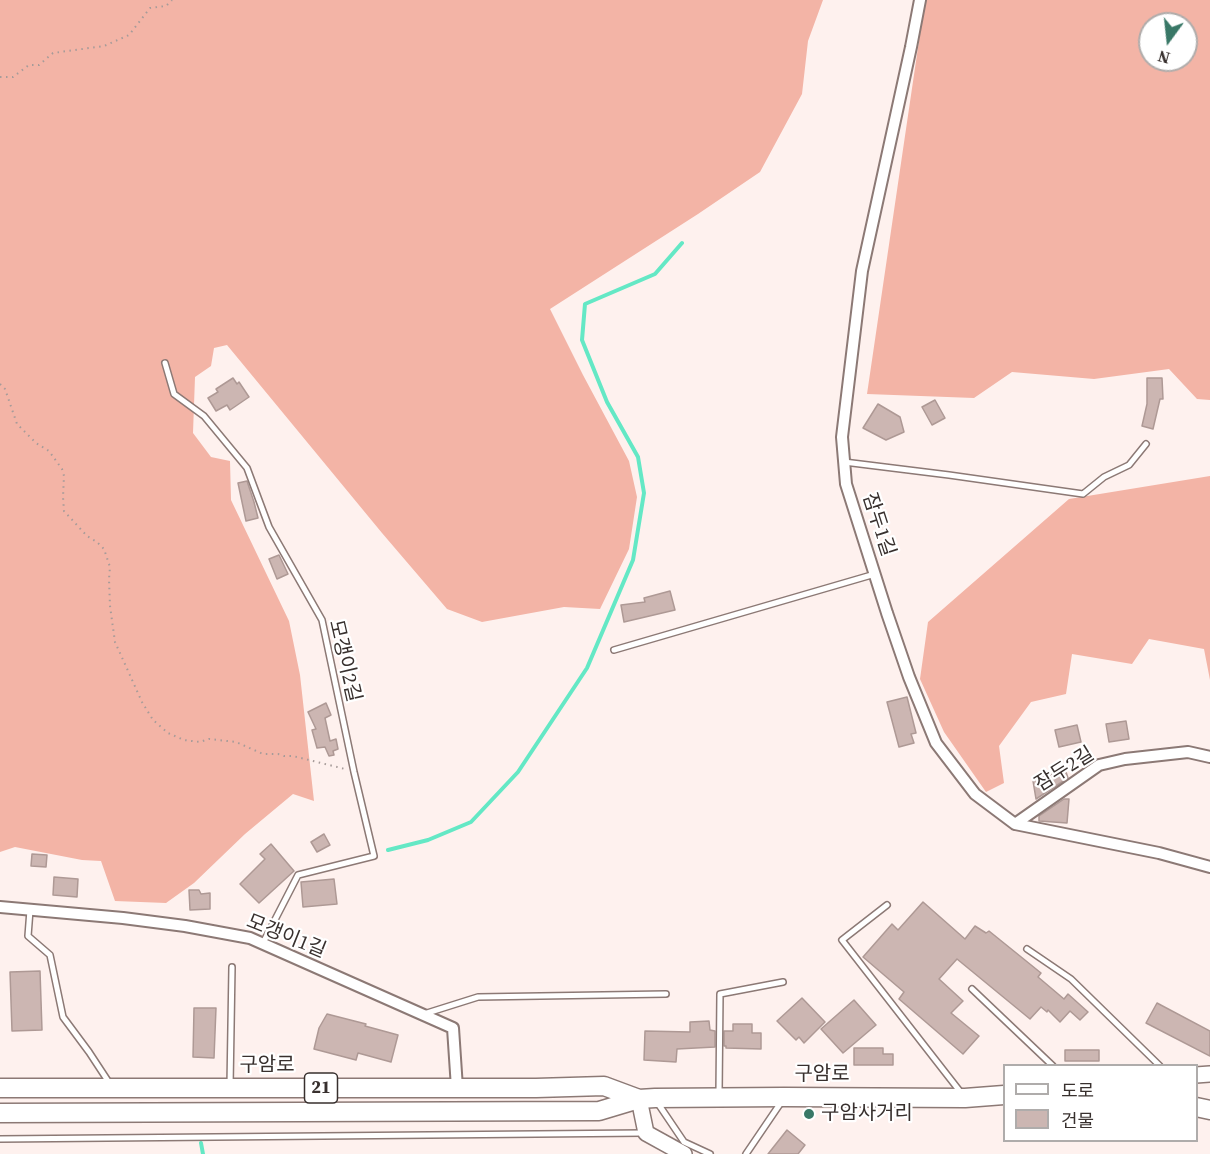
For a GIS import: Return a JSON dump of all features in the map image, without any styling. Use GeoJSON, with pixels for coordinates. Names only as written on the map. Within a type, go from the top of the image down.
{"type":"FeatureCollection","features":[{"type":"Feature","properties":{"kind":"main road","name":"구암로"},"geometry":{"type":"LineString","coordinates":[[0,1088],[604,1086],[647,1099]]}},
{"type":"Feature","properties":{"kind":"main road","name":"구암로"},"geometry":{"type":"LineString","coordinates":[[0,1113],[599,1111],[647,1099],[965,1098],[1003,1095]]}},
{"type":"Feature","properties":{"kind":"street","name":"잠두1길"},"geometry":{"type":"LineString","coordinates":[[920,0],[912,47],[862,271],[842,437],[846,484],[886,613],[936,743],[975,794],[1015,824],[1159,853],[1210,867]]}},
{"type":"Feature","properties":{"kind":"street","name":"잠두2길"},"geometry":{"type":"LineString","coordinates":[[1015,824],[1099,765],[1125,759],[1188,752],[1210,757]]}},
{"type":"Feature","properties":{"kind":"street","name":"모갱이1길"},"geometry":{"type":"LineString","coordinates":[[0,907],[185,926],[250,938],[263,943],[453,1029],[457,1088]]}},
{"type":"Feature","properties":{"kind":"street"},"geometry":{"type":"LineString","coordinates":[[647,1099],[646,1133],[684,1154]]}},
{"type":"Feature","properties":{"kind":"lane","name":"모갱이2길"},"geometry":{"type":"LineString","coordinates":[[165,363],[174,394],[204,416],[247,468],[269,527],[322,620],[374,856],[298,875],[263,943]]}},
{"type":"Feature","properties":{"kind":"lane"},"geometry":{"type":"LineString","coordinates":[[844,462],[1083,494],[1104,477],[1129,465],[1146,444]]}},
{"type":"Feature","properties":{"kind":"lane"},"geometry":{"type":"LineString","coordinates":[[614,650],[875,574]]}},
{"type":"Feature","properties":{"kind":"lane"},"geometry":{"type":"LineString","coordinates":[[887,905],[842,940],[965,1098]]}},
{"type":"Feature","properties":{"kind":"lane"},"geometry":{"type":"LineString","coordinates":[[30,910],[28,936],[50,955],[63,1017],[112,1088]]}},
{"type":"Feature","properties":{"kind":"lane"},"geometry":{"type":"LineString","coordinates":[[1027,950],[1071,979],[1159,1064]]}},
{"type":"Feature","properties":{"kind":"lane"},"geometry":{"type":"LineString","coordinates":[[230,1088],[232,967]]}},
{"type":"Feature","properties":{"kind":"lane"},"geometry":{"type":"LineString","coordinates":[[718,1098],[720,994],[783,982]]}},
{"type":"Feature","properties":{"kind":"lane"},"geometry":{"type":"LineString","coordinates":[[972,989],[1052,1064]]}},
{"type":"Feature","properties":{"kind":"lane"},"geometry":{"type":"LineString","coordinates":[[423,1014],[478,997],[666,994]]}},
{"type":"Feature","properties":{"kind":"lane"},"geometry":{"type":"LineString","coordinates":[[746,1154],[784,1097]]}},
{"type":"Feature","properties":{"kind":"lane"},"geometry":{"type":"LineString","coordinates":[[647,1099],[684,1142],[710,1154]]}},
{"type":"Feature","properties":{"kind":"lane"},"geometry":{"type":"LineString","coordinates":[[0,1139],[646,1133]]}},
{"type":"Feature","properties":{"kind":"path"},"geometry":{"type":"LineString","coordinates":[[0,76],[13,77],[29,65],[39,65],[53,53],[104,46],[129,35],[150,9],[166,6],[172,0]]}},
{"type":"Feature","properties":{"kind":"path"},"geometry":{"type":"LineString","coordinates":[[0,384],[5,389],[17,424],[36,443],[49,451],[62,469],[64,511],[87,536],[104,549],[110,567],[110,606],[115,642],[142,702],[153,720],[168,733],[184,740],[200,742],[209,739],[236,742],[263,754],[293,756],[354,772]]}},
{"type":"Feature","properties":{"kind":"shaded area"},"geometry":{"type":"Polygon","coordinates":[[[0,0],[823,0],[808,41],[802,94],[760,172],[550,309],[629,461],[637,497],[629,549],[600,609],[564,607],[482,622],[447,609],[227,345],[214,348],[211,366],[195,377],[193,433],[211,457],[230,461],[231,500],[289,621],[300,675],[314,801],[293,794],[245,834],[194,883],[166,903],[115,901],[101,861],[82,860],[15,847],[0,852],[0,0]]]}},
{"type":"Feature","properties":{"kind":"shaded area"},"geometry":{"type":"Polygon","coordinates":[[[925,0],[1210,0],[1210,400],[1197,399],[1169,369],[1094,379],[1012,372],[974,398],[867,394],[925,0]]]}},
{"type":"Feature","properties":{"kind":"shaded area"},"geometry":{"type":"Polygon","coordinates":[[[1210,476],[1210,680],[1204,649],[1149,639],[1132,664],[1072,654],[1066,694],[1031,702],[999,746],[1004,783],[986,792],[944,732],[920,679],[928,622],[1069,499],[1210,476]]]}},
{"type":"Feature","properties":{"kind":"building"},"geometry":{"type":"Polygon","coordinates":[[[233,378],[237,384],[239,382],[249,397],[230,410],[227,405],[216,411],[208,398],[218,392],[216,389],[233,378]]]}},
{"type":"Feature","properties":{"kind":"building"},"geometry":{"type":"Polygon","coordinates":[[[1147,378],[1162,378],[1163,399],[1160,399],[1153,429],[1142,426],[1147,404],[1147,378]]]}},
{"type":"Feature","properties":{"kind":"building"},"geometry":{"type":"Polygon","coordinates":[[[935,400],[945,418],[932,425],[922,407],[935,400]]]}},
{"type":"Feature","properties":{"kind":"building"},"geometry":{"type":"Polygon","coordinates":[[[878,404],[900,417],[904,432],[886,440],[863,428],[878,404]]]}},
{"type":"Feature","properties":{"kind":"building"},"geometry":{"type":"Polygon","coordinates":[[[247,481],[258,518],[246,521],[238,483],[247,481]]]}},
{"type":"Feature","properties":{"kind":"building"},"geometry":{"type":"Polygon","coordinates":[[[279,555],[288,574],[277,579],[269,559],[279,555]]]}},
{"type":"Feature","properties":{"kind":"building"},"geometry":{"type":"Polygon","coordinates":[[[670,591],[675,610],[624,622],[621,605],[645,602],[644,598],[670,591]]]}},
{"type":"Feature","properties":{"kind":"building"},"geometry":{"type":"Polygon","coordinates":[[[907,697],[916,733],[911,734],[914,743],[899,747],[887,702],[907,697]]]}},
{"type":"Feature","properties":{"kind":"building"},"geometry":{"type":"Polygon","coordinates":[[[326,703],[331,715],[325,718],[330,741],[336,739],[338,749],[333,751],[334,755],[329,756],[325,747],[317,748],[312,730],[316,729],[308,712],[326,703]]]}},
{"type":"Feature","properties":{"kind":"building"},"geometry":{"type":"Polygon","coordinates":[[[1126,721],[1129,739],[1109,742],[1106,724],[1126,721]]]}},
{"type":"Feature","properties":{"kind":"building"},"geometry":{"type":"Polygon","coordinates":[[[1077,725],[1081,742],[1059,747],[1055,730],[1077,725]]]}},
{"type":"Feature","properties":{"kind":"building"},"geometry":{"type":"Polygon","coordinates":[[[1065,769],[1068,778],[1036,799],[1033,781],[1065,769]]]}},
{"type":"Feature","properties":{"kind":"building"},"geometry":{"type":"Polygon","coordinates":[[[1064,799],[1069,799],[1067,823],[1039,821],[1039,816],[1064,799]]]}},
{"type":"Feature","properties":{"kind":"building"},"geometry":{"type":"Polygon","coordinates":[[[324,834],[330,845],[317,852],[311,842],[324,834]]]}},
{"type":"Feature","properties":{"kind":"building"},"geometry":{"type":"Polygon","coordinates":[[[271,844],[294,871],[259,903],[240,884],[265,859],[260,854],[271,844]]]}},
{"type":"Feature","properties":{"kind":"building"},"geometry":{"type":"Polygon","coordinates":[[[32,854],[47,855],[46,867],[31,866],[32,854]]]}},
{"type":"Feature","properties":{"kind":"building"},"geometry":{"type":"Polygon","coordinates":[[[54,877],[78,879],[77,897],[53,895],[54,877]]]}},
{"type":"Feature","properties":{"kind":"building"},"geometry":{"type":"Polygon","coordinates":[[[334,879],[337,904],[303,907],[301,882],[334,879]]]}},
{"type":"Feature","properties":{"kind":"building"},"geometry":{"type":"Polygon","coordinates":[[[189,890],[199,890],[201,894],[210,893],[210,909],[190,910],[189,890]]]}},
{"type":"Feature","properties":{"kind":"building"},"geometry":{"type":"Polygon","coordinates":[[[923,902],[965,939],[975,926],[986,933],[989,931],[1041,973],[1038,977],[1064,999],[1068,994],[1088,1012],[1080,1020],[1070,1011],[1060,1022],[1048,1010],[1047,1012],[1041,1007],[1030,1019],[957,959],[939,979],[963,1001],[951,1013],[979,1036],[963,1054],[899,999],[904,992],[863,957],[892,924],[898,930],[923,902]]]}},
{"type":"Feature","properties":{"kind":"building"},"geometry":{"type":"Polygon","coordinates":[[[40,971],[42,1030],[12,1031],[10,972],[40,971]]]}},
{"type":"Feature","properties":{"kind":"building"},"geometry":{"type":"Polygon","coordinates":[[[802,998],[825,1022],[804,1043],[799,1037],[796,1040],[777,1021],[802,998]]]}},
{"type":"Feature","properties":{"kind":"building"},"geometry":{"type":"Polygon","coordinates":[[[854,1000],[876,1025],[843,1053],[821,1029],[854,1000]]]}},
{"type":"Feature","properties":{"kind":"building"},"geometry":{"type":"Polygon","coordinates":[[[1157,1003],[1210,1031],[1210,1056],[1146,1023],[1157,1003]]]}},
{"type":"Feature","properties":{"kind":"building"},"geometry":{"type":"Polygon","coordinates":[[[194,1008],[216,1008],[214,1058],[193,1057],[194,1008]]]}},
{"type":"Feature","properties":{"kind":"building"},"geometry":{"type":"Polygon","coordinates":[[[327,1014],[398,1035],[391,1062],[358,1053],[356,1060],[314,1049],[319,1028],[327,1014]]]}},
{"type":"Feature","properties":{"kind":"building"},"geometry":{"type":"Polygon","coordinates":[[[709,1021],[710,1030],[715,1031],[715,1047],[677,1049],[676,1062],[644,1060],[645,1031],[690,1032],[690,1022],[709,1021]]]}},
{"type":"Feature","properties":{"kind":"building"},"geometry":{"type":"Polygon","coordinates":[[[733,1024],[752,1024],[752,1033],[761,1033],[761,1049],[726,1048],[724,1031],[733,1031],[733,1024]]]}},
{"type":"Feature","properties":{"kind":"building"},"geometry":{"type":"Polygon","coordinates":[[[854,1048],[883,1048],[883,1054],[893,1054],[893,1065],[854,1065],[854,1048]]]}},
{"type":"Feature","properties":{"kind":"building"},"geometry":{"type":"Polygon","coordinates":[[[1065,1050],[1099,1050],[1099,1061],[1065,1061],[1065,1050]]]}},
{"type":"Feature","properties":{"kind":"building"},"geometry":{"type":"Polygon","coordinates":[[[787,1130],[805,1145],[798,1154],[768,1154],[787,1130]]]}},
{"type":"Feature","properties":{"kind":"waterway"},"geometry":{"type":"LineString","coordinates":[[388,850],[428,840],[471,822],[518,772],[587,668],[633,560],[644,493],[638,457],[607,402],[582,340],[585,304],[655,274],[682,243]]}},
{"type":"Feature","properties":{"kind":"waterway"},"geometry":{"type":"LineString","coordinates":[[201,1143],[203,1154]]}},
{"type":"Feature","properties":{"kind":"place","name":"구암사거리"},"geometry":{"type":"Point","coordinates":[809,1114]}}]}
